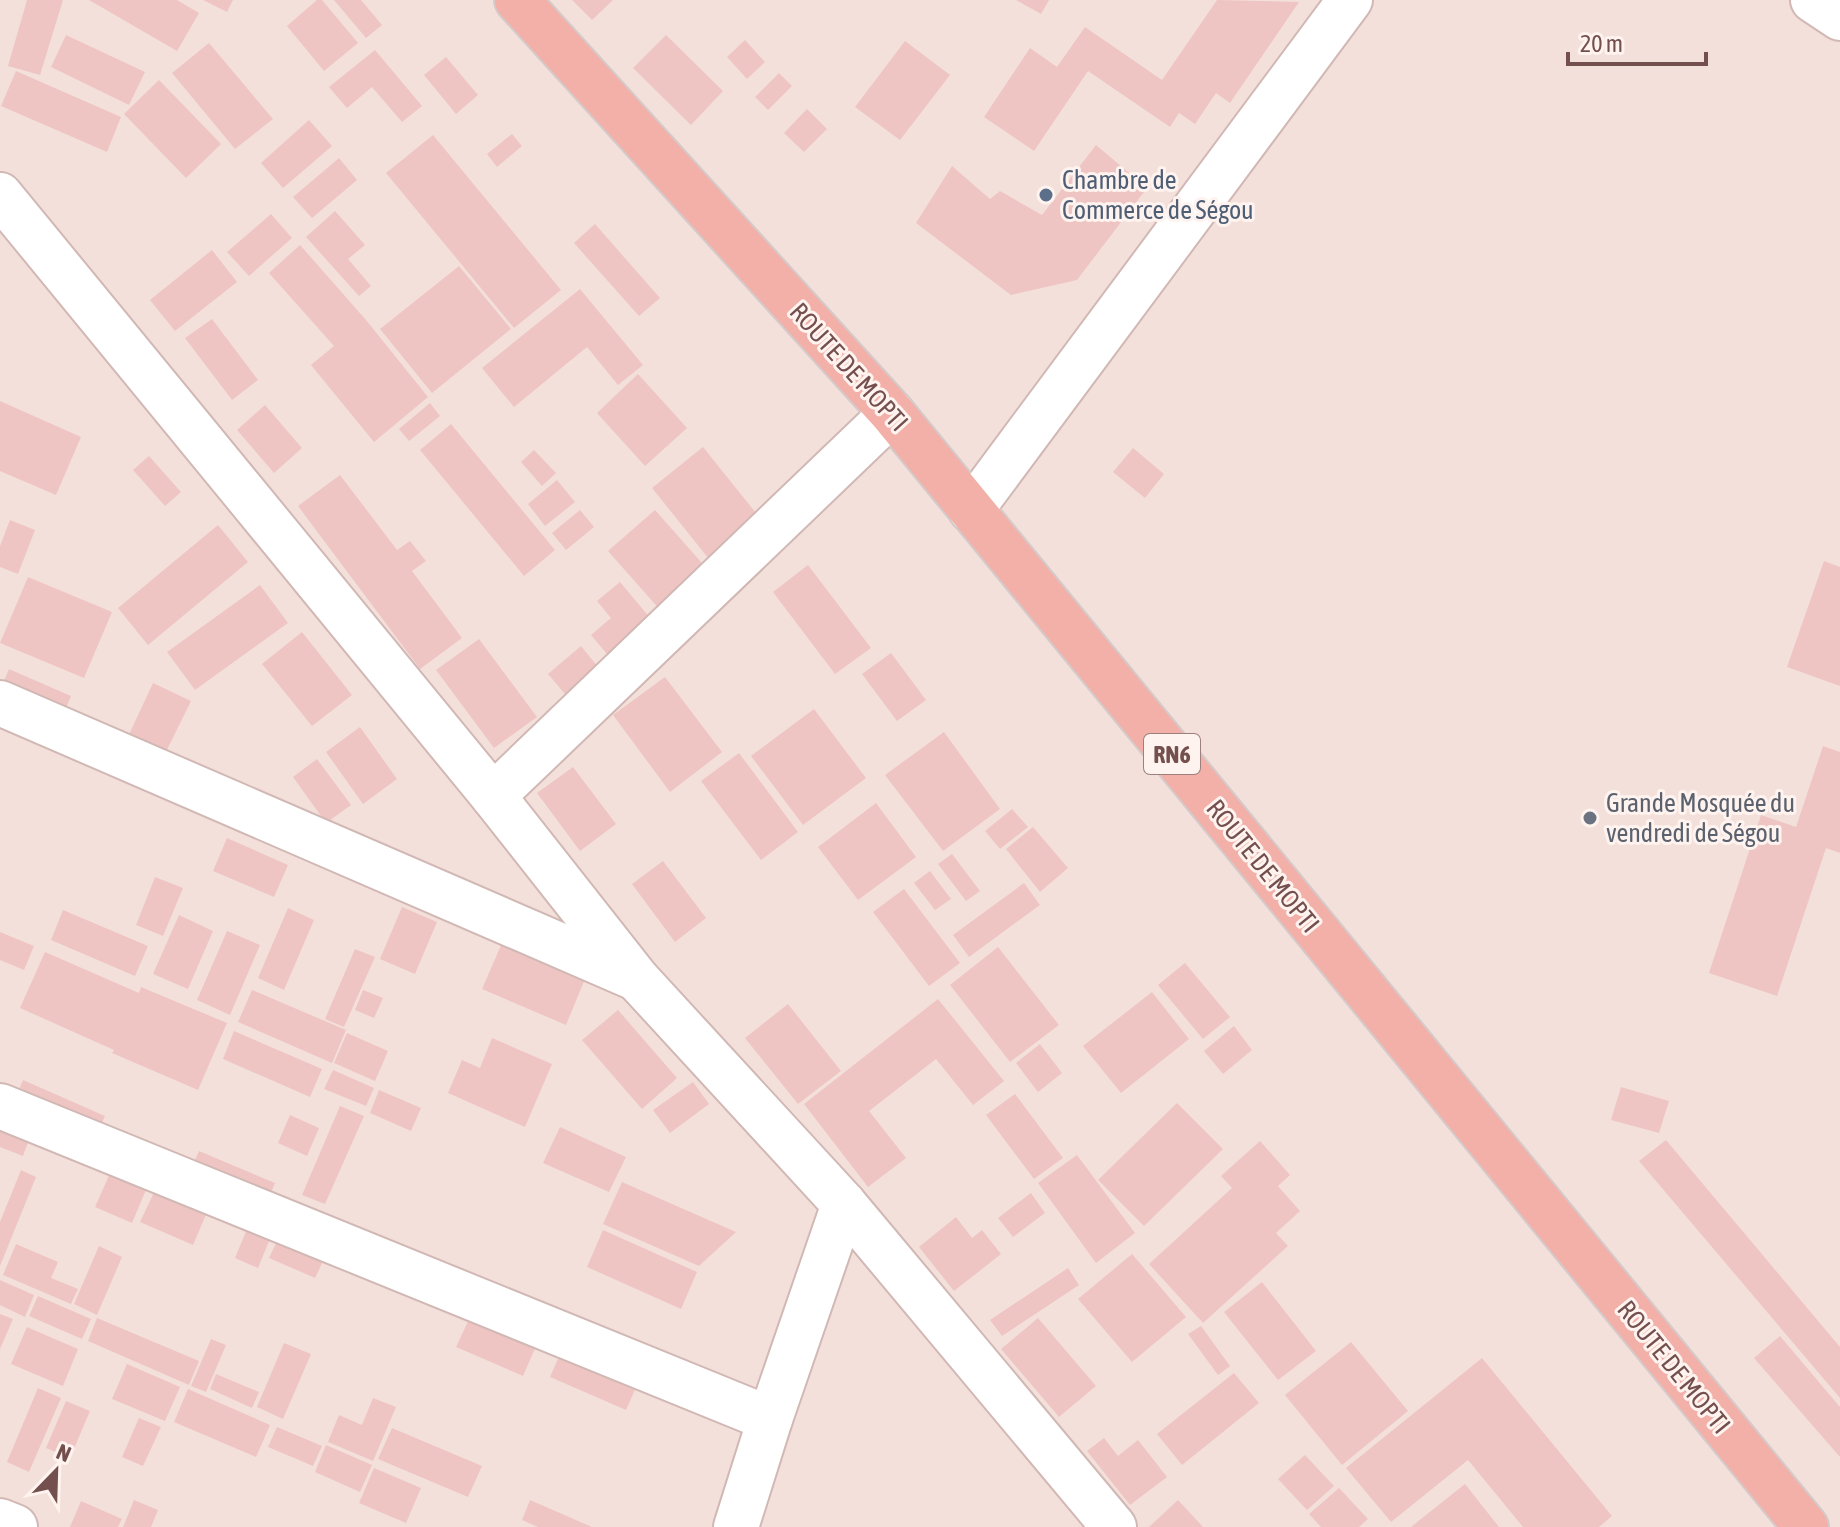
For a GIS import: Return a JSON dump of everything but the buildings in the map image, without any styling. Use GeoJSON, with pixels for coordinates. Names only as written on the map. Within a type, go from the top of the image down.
{"type":"FeatureCollection","features":[{"type":"Feature","properties":{"kind":"highway","name":"ROUTE DE MOPTI"},"geometry":{"type":"LineString","coordinates":[[517,0],[892,413],[1806,1527]]}},
{"type":"Feature","properties":{"kind":"street"},"geometry":{"type":"LineString","coordinates":[[971,510],[1350,0]]}},
{"type":"Feature","properties":{"kind":"street"},"geometry":{"type":"LineString","coordinates":[[1813,0],[1840,18]]}},
{"type":"Feature","properties":{"kind":"street"},"geometry":{"type":"LineString","coordinates":[[0,195],[493,796],[638,980],[844,1204],[1114,1527]]}},
{"type":"Feature","properties":{"kind":"street"},"geometry":{"type":"LineString","coordinates":[[493,796],[892,413]]}},
{"type":"Feature","properties":{"kind":"street"},"geometry":{"type":"LineString","coordinates":[[0,703],[638,980]]}},
{"type":"Feature","properties":{"kind":"street"},"geometry":{"type":"LineString","coordinates":[[0,1106],[770,1419]]}},
{"type":"Feature","properties":{"kind":"street"},"geometry":{"type":"LineString","coordinates":[[736,1527],[844,1204]]}},
{"type":"Feature","properties":{"kind":"street"},"geometry":{"type":"LineString","coordinates":[[0,1521],[15,1527]]}},
{"type":"Feature","properties":{"kind":"shaded area"},"geometry":{"type":"Polygon","coordinates":[[[0,0],[1840,0],[1840,1527],[0,1527],[0,0]]]}},
{"type":"Feature","properties":{"kind":"place","name":"Chambre de Commerce de Ségou"},"geometry":{"type":"Point","coordinates":[1046,195]}},
{"type":"Feature","properties":{"kind":"place","name":"Grande Mosquée du vendredi de Ségou"},"geometry":{"type":"Point","coordinates":[1590,818]}}]}
